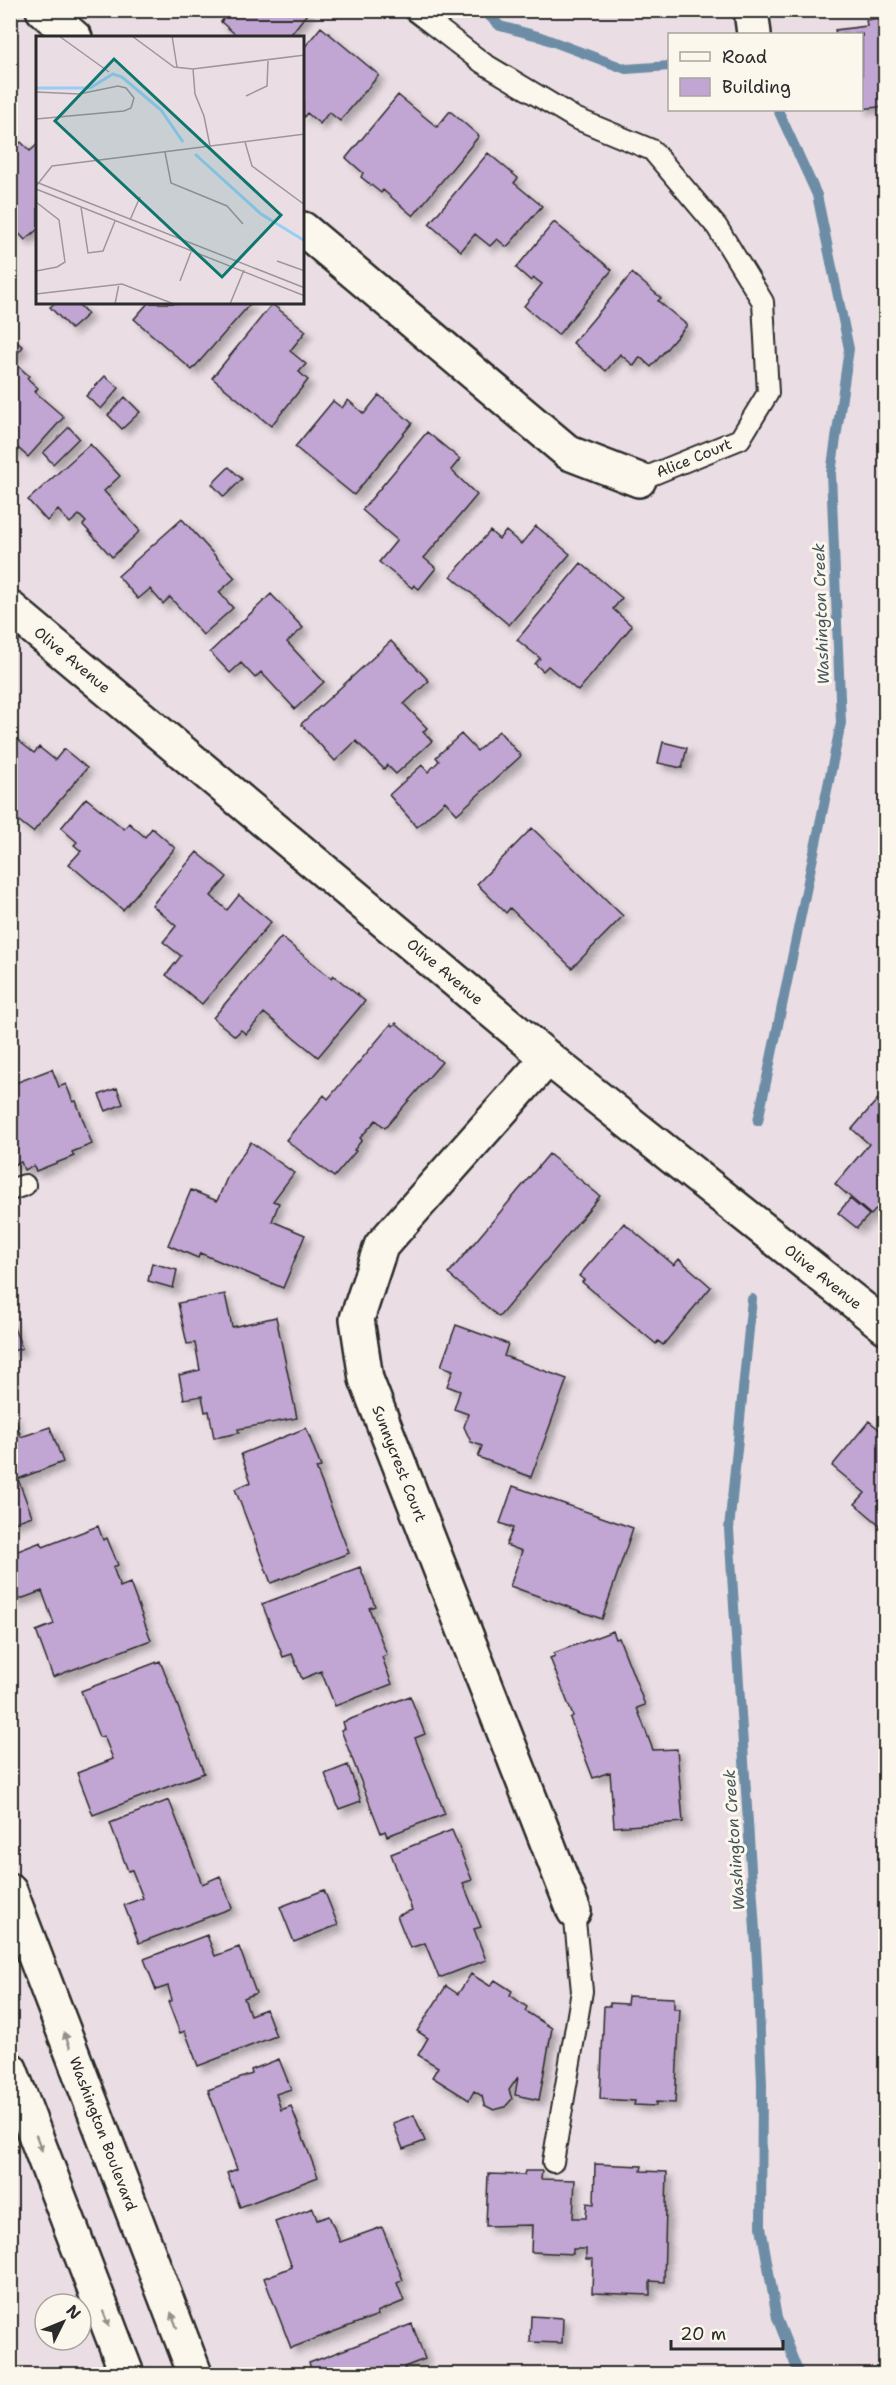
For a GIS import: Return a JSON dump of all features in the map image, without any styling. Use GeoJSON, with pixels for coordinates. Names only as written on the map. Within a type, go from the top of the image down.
{"type":"FeatureCollection","features":[{"type":"Feature","properties":{"kind":"street"},"geometry":{"type":"LineString","coordinates":[[43,10],[73,36]]}},
{"type":"Feature","properties":{"kind":"street"},"geometry":{"type":"LineString","coordinates":[[751,10],[754,33]]}},
{"type":"Feature","properties":{"kind":"street","name":"Alice Court"},"geometry":{"type":"LineString","coordinates":[[304,230],[569,453],[639,480]]}},
{"type":"Feature","properties":{"kind":"street","name":"Olive Avenue"},"geometry":{"type":"LineString","coordinates":[[10,608],[548,1058],[885,1327]]}},
{"type":"Feature","properties":{"kind":"street","name":"Sunnycrest Court"},"geometry":{"type":"LineString","coordinates":[[548,1058],[381,1246],[357,1319],[366,1379],[574,1911]]}},
{"type":"Feature","properties":{"kind":"street","name":"Washington Boulevard"},"geometry":{"type":"LineString","coordinates":[[10,1891],[195,2374]]}},
{"type":"Feature","properties":{"kind":"street"},"geometry":{"type":"LineString","coordinates":[[10,2069],[127,2374]]}},
{"type":"Feature","properties":{"kind":"lane","name":"Alice Court"},"geometry":{"type":"LineString","coordinates":[[414,10],[483,63],[576,118],[652,150],[717,227],[763,302],[768,393],[740,439],[639,480]]}},
{"type":"Feature","properties":{"kind":"lane"},"geometry":{"type":"LineString","coordinates":[[553,2162],[582,1990],[574,1911]]}},
{"type":"Feature","properties":{"kind":"building"},"geometry":{"type":"Polygon","coordinates":[[[224,10],[310,10],[290,36],[234,36],[235,34],[221,22],[228,13],[224,10]]]}},
{"type":"Feature","properties":{"kind":"building"},"geometry":{"type":"Polygon","coordinates":[[[886,17],[886,106],[863,109],[863,33],[836,33],[835,30],[867,26],[866,20],[886,17]]]}},
{"type":"Feature","properties":{"kind":"building"},"geometry":{"type":"Polygon","coordinates":[[[321,27],[379,75],[340,121],[329,112],[320,124],[307,113],[304,117],[304,48],[321,27]]]}},
{"type":"Feature","properties":{"kind":"building"},"geometry":{"type":"Polygon","coordinates":[[[398,95],[437,127],[450,111],[479,136],[413,216],[383,190],[381,193],[361,177],[363,173],[346,158],[398,95]]]}},
{"type":"Feature","properties":{"kind":"building"},"geometry":{"type":"Polygon","coordinates":[[[21,142],[30,151],[36,146],[36,231],[25,240],[10,224],[10,152],[21,142]]]}},
{"type":"Feature","properties":{"kind":"building"},"geometry":{"type":"Polygon","coordinates":[[[488,153],[518,178],[514,183],[542,206],[507,247],[497,239],[490,246],[475,234],[461,251],[429,224],[488,153]]]}},
{"type":"Feature","properties":{"kind":"building"},"geometry":{"type":"Polygon","coordinates":[[[554,222],[612,270],[558,335],[524,306],[542,284],[534,278],[531,281],[516,268],[554,222]]]}},
{"type":"Feature","properties":{"kind":"building"},"geometry":{"type":"Polygon","coordinates":[[[632,273],[661,298],[658,301],[687,325],[651,367],[640,357],[634,366],[620,354],[606,371],[573,343],[632,273]]]}},
{"type":"Feature","properties":{"kind":"building"},"geometry":{"type":"Polygon","coordinates":[[[54,304],[78,304],[88,314],[71,329],[50,307],[54,304]]]}},
{"type":"Feature","properties":{"kind":"building"},"geometry":{"type":"Polygon","coordinates":[[[147,304],[250,304],[192,370],[134,319],[147,304]]]}},
{"type":"Feature","properties":{"kind":"building"},"geometry":{"type":"Polygon","coordinates":[[[272,304],[306,331],[290,351],[306,364],[299,372],[308,380],[271,426],[212,378],[272,304]]]}},
{"type":"Feature","properties":{"kind":"building"},"geometry":{"type":"Polygon","coordinates":[[[10,336],[23,347],[10,361],[10,336]]]}},
{"type":"Feature","properties":{"kind":"building"},"geometry":{"type":"Polygon","coordinates":[[[10,364],[15,368],[17,365],[29,376],[27,378],[38,388],[35,392],[64,417],[28,457],[18,448],[10,454],[10,364]]]}},
{"type":"Feature","properties":{"kind":"building"},"geometry":{"type":"Polygon","coordinates":[[[105,376],[119,388],[101,409],[86,396],[105,376]]]}},
{"type":"Feature","properties":{"kind":"building"},"geometry":{"type":"Polygon","coordinates":[[[379,395],[412,423],[354,495],[295,447],[333,401],[342,408],[348,400],[364,414],[379,395]]]}},
{"type":"Feature","properties":{"kind":"building"},"geometry":{"type":"Polygon","coordinates":[[[125,397],[140,412],[122,429],[108,415],[125,397]]]}},
{"type":"Feature","properties":{"kind":"building"},"geometry":{"type":"Polygon","coordinates":[[[69,427],[79,438],[53,464],[43,453],[69,427]]]}},
{"type":"Feature","properties":{"kind":"building"},"geometry":{"type":"Polygon","coordinates":[[[427,432],[460,459],[451,470],[477,495],[424,558],[436,568],[419,589],[414,585],[412,588],[379,562],[397,540],[362,510],[427,432]]]}},
{"type":"Feature","properties":{"kind":"building"},"geometry":{"type":"Polygon","coordinates":[[[90,444],[120,476],[104,491],[140,531],[112,557],[83,525],[86,522],[79,515],[70,523],[58,510],[47,521],[28,500],[90,444]]]}},
{"type":"Feature","properties":{"kind":"building"},"geometry":{"type":"Polygon","coordinates":[[[229,467],[242,479],[224,497],[212,484],[229,467]]]}},
{"type":"Feature","properties":{"kind":"building"},"geometry":{"type":"Polygon","coordinates":[[[182,519],[235,578],[219,592],[233,608],[203,635],[170,597],[163,604],[150,589],[138,599],[118,576],[182,519]]]}},
{"type":"Feature","properties":{"kind":"building"},"geometry":{"type":"Polygon","coordinates":[[[536,526],[570,554],[509,625],[451,576],[490,531],[499,539],[506,531],[521,544],[536,526]]]}},
{"type":"Feature","properties":{"kind":"building"},"geometry":{"type":"Polygon","coordinates":[[[581,563],[622,598],[613,609],[632,626],[578,691],[548,666],[543,671],[535,664],[540,658],[517,640],[581,563]]]}},
{"type":"Feature","properties":{"kind":"building"},"geometry":{"type":"Polygon","coordinates":[[[271,594],[303,628],[287,642],[324,682],[295,709],[261,672],[255,678],[241,663],[230,673],[210,652],[271,594]]]}},
{"type":"Feature","properties":{"kind":"building"},"geometry":{"type":"Polygon","coordinates":[[[391,641],[429,681],[404,704],[427,728],[423,732],[432,741],[396,774],[387,765],[384,769],[356,741],[335,761],[301,724],[391,641]]]}},
{"type":"Feature","properties":{"kind":"building"},"geometry":{"type":"Polygon","coordinates":[[[499,731],[521,756],[457,814],[445,801],[417,827],[389,795],[422,765],[428,772],[439,761],[436,757],[461,734],[477,751],[499,731]]]}},
{"type":"Feature","properties":{"kind":"building"},"geometry":{"type":"Polygon","coordinates":[[[10,734],[34,753],[39,747],[55,760],[64,749],[87,768],[33,832],[10,814],[10,734]]]}},
{"type":"Feature","properties":{"kind":"building"},"geometry":{"type":"Polygon","coordinates":[[[663,742],[687,748],[682,768],[658,763],[663,742]]]}},
{"type":"Feature","properties":{"kind":"building"},"geometry":{"type":"Polygon","coordinates":[[[86,798],[124,829],[129,823],[145,837],[152,828],[175,848],[123,910],[69,864],[81,851],[74,845],[77,842],[61,828],[86,798]]]}},
{"type":"Feature","properties":{"kind":"building"},"geometry":{"type":"Polygon","coordinates":[[[532,828],[623,916],[572,968],[510,908],[506,913],[477,884],[532,828]]]}},
{"type":"Feature","properties":{"kind":"building"},"geometry":{"type":"Polygon","coordinates":[[[197,852],[227,877],[211,896],[227,910],[239,895],[271,922],[202,1004],[166,975],[181,956],[163,942],[176,926],[152,905],[197,852]]]}},
{"type":"Feature","properties":{"kind":"building"},"geometry":{"type":"Polygon","coordinates":[[[281,937],[331,978],[333,975],[365,1001],[318,1057],[264,1013],[246,1034],[241,1030],[235,1036],[213,1018],[281,937]]]}},
{"type":"Feature","properties":{"kind":"building"},"geometry":{"type":"Polygon","coordinates":[[[396,1023],[442,1062],[385,1128],[376,1120],[360,1138],[362,1140],[354,1150],[356,1151],[334,1177],[286,1140],[324,1095],[328,1099],[391,1024],[393,1026],[396,1023]]]}},
{"type":"Feature","properties":{"kind":"building"},"geometry":{"type":"Polygon","coordinates":[[[52,1069],[59,1087],[66,1084],[73,1102],[76,1101],[92,1144],[72,1152],[74,1156],[36,1171],[34,1166],[24,1170],[21,1162],[10,1166],[10,1085],[52,1069]]]}},
{"type":"Feature","properties":{"kind":"building"},"geometry":{"type":"Polygon","coordinates":[[[117,1088],[123,1104],[106,1111],[99,1095],[117,1088]]]}},
{"type":"Feature","properties":{"kind":"building"},"geometry":{"type":"Polygon","coordinates":[[[884,1092],[886,1198],[871,1215],[835,1184],[869,1144],[852,1129],[884,1092]]]}},
{"type":"Feature","properties":{"kind":"building"},"geometry":{"type":"Polygon","coordinates":[[[251,1142],[294,1173],[273,1201],[279,1203],[272,1221],[305,1235],[283,1288],[200,1253],[198,1258],[168,1245],[191,1190],[217,1201],[229,1173],[251,1142]]]}},
{"type":"Feature","properties":{"kind":"building"},"geometry":{"type":"Polygon","coordinates":[[[549,1154],[600,1196],[499,1317],[448,1274],[549,1154]]]}},
{"type":"Feature","properties":{"kind":"building"},"geometry":{"type":"Polygon","coordinates":[[[850,1199],[869,1215],[857,1228],[838,1213],[850,1199]]]}},
{"type":"Feature","properties":{"kind":"building"},"geometry":{"type":"Polygon","coordinates":[[[624,1223],[674,1265],[679,1259],[711,1287],[663,1345],[658,1341],[656,1344],[582,1282],[584,1280],[579,1276],[624,1223]]]}},
{"type":"Feature","properties":{"kind":"building"},"geometry":{"type":"Polygon","coordinates":[[[152,1263],[177,1270],[173,1288],[148,1281],[152,1263]]]}},
{"type":"Feature","properties":{"kind":"building"},"geometry":{"type":"Polygon","coordinates":[[[225,1294],[232,1327],[276,1317],[297,1418],[238,1429],[239,1433],[214,1438],[209,1411],[205,1412],[202,1396],[184,1399],[179,1375],[200,1370],[195,1343],[187,1344],[178,1303],[225,1294]]]}},
{"type":"Feature","properties":{"kind":"building"},"geometry":{"type":"Polygon","coordinates":[[[10,1318],[22,1348],[10,1352],[10,1318]]]}},
{"type":"Feature","properties":{"kind":"building"},"geometry":{"type":"Polygon","coordinates":[[[456,1325],[508,1344],[504,1356],[567,1379],[531,1477],[478,1457],[482,1446],[471,1442],[464,1427],[468,1414],[454,1409],[460,1391],[447,1386],[453,1370],[441,1366],[456,1325]]]}},
{"type":"Feature","properties":{"kind":"building"},"geometry":{"type":"Polygon","coordinates":[[[12,1410],[21,1437],[50,1427],[63,1462],[18,1479],[32,1516],[10,1524],[12,1410]]]}},
{"type":"Feature","properties":{"kind":"building"},"geometry":{"type":"Polygon","coordinates":[[[869,1421],[886,1435],[886,1521],[881,1526],[855,1504],[865,1493],[832,1466],[869,1421]]]}},
{"type":"Feature","properties":{"kind":"building"},"geometry":{"type":"Polygon","coordinates":[[[306,1428],[321,1467],[316,1468],[349,1553],[271,1583],[235,1489],[251,1482],[241,1454],[306,1428]]]}},
{"type":"Feature","properties":{"kind":"building"},"geometry":{"type":"Polygon","coordinates":[[[513,1486],[633,1528],[602,1619],[510,1586],[522,1551],[506,1545],[513,1528],[500,1523],[513,1486]]]}},
{"type":"Feature","properties":{"kind":"building"},"geometry":{"type":"Polygon","coordinates":[[[98,1526],[103,1540],[107,1538],[118,1565],[113,1567],[120,1587],[130,1583],[151,1640],[53,1677],[36,1631],[54,1624],[42,1591],[15,1601],[10,1591],[10,1554],[41,1542],[43,1547],[98,1526]]]}},
{"type":"Feature","properties":{"kind":"building"},"geometry":{"type":"Polygon","coordinates":[[[360,1567],[375,1606],[369,1608],[387,1655],[382,1657],[392,1684],[335,1706],[321,1671],[302,1679],[292,1654],[283,1657],[262,1604],[360,1567]]]}},
{"type":"Feature","properties":{"kind":"building"},"geometry":{"type":"Polygon","coordinates":[[[613,1631],[616,1639],[619,1638],[645,1705],[637,1708],[653,1750],[677,1749],[683,1822],[614,1827],[610,1772],[593,1778],[570,1718],[573,1716],[550,1658],[555,1656],[554,1653],[613,1631]]]}},
{"type":"Feature","properties":{"kind":"building"},"geometry":{"type":"Polygon","coordinates":[[[160,1661],[204,1773],[93,1815],[77,1773],[113,1759],[104,1736],[99,1737],[81,1691],[160,1661]]]}},
{"type":"Feature","properties":{"kind":"building"},"geometry":{"type":"Polygon","coordinates":[[[410,1696],[425,1734],[415,1738],[445,1814],[387,1836],[385,1831],[381,1833],[341,1730],[345,1729],[343,1722],[410,1696]]]}},
{"type":"Feature","properties":{"kind":"building"},"geometry":{"type":"Polygon","coordinates":[[[348,1765],[361,1801],[339,1809],[325,1774],[348,1765]]]}},
{"type":"Feature","properties":{"kind":"building"},"geometry":{"type":"Polygon","coordinates":[[[169,1800],[202,1884],[220,1876],[232,1908],[139,1943],[124,1905],[143,1898],[132,1870],[128,1871],[110,1823],[169,1800]]]}},
{"type":"Feature","properties":{"kind":"building"},"geometry":{"type":"Polygon","coordinates":[[[452,1830],[472,1880],[463,1883],[481,1927],[474,1929],[486,1960],[439,1978],[425,1943],[410,1948],[397,1916],[412,1910],[391,1854],[452,1830]]]}},
{"type":"Feature","properties":{"kind":"building"},"geometry":{"type":"Polygon","coordinates":[[[324,1890],[338,1925],[294,1942],[280,1907],[324,1890]]]}},
{"type":"Feature","properties":{"kind":"building"},"geometry":{"type":"Polygon","coordinates":[[[207,1935],[215,1956],[239,1947],[256,1993],[244,1998],[250,2015],[266,2009],[276,2036],[198,2066],[185,2031],[180,2033],[168,2002],[172,2000],[168,1986],[156,1990],[144,1959],[207,1935]]]}},
{"type":"Feature","properties":{"kind":"building"},"geometry":{"type":"Polygon","coordinates":[[[471,1974],[490,1986],[495,1980],[512,1991],[510,1995],[527,2007],[525,2011],[552,2028],[539,2100],[515,2095],[518,2077],[509,2090],[512,2099],[505,2107],[494,2110],[484,2105],[482,2096],[474,2091],[469,2100],[432,2077],[438,2067],[418,2055],[428,2038],[417,2031],[446,1986],[458,1994],[471,1974]]]}},
{"type":"Feature","properties":{"kind":"building"},"geometry":{"type":"Polygon","coordinates":[[[628,1996],[674,1998],[674,2009],[680,2009],[675,2103],[656,2102],[656,2106],[634,2105],[635,2101],[600,2099],[604,2006],[610,2006],[610,2003],[627,2004],[628,1996]]]}},
{"type":"Feature","properties":{"kind":"building"},"geometry":{"type":"Polygon","coordinates":[[[279,2059],[291,2089],[276,2094],[281,2110],[291,2106],[318,2177],[240,2207],[227,2173],[237,2169],[208,2090],[252,2074],[251,2070],[279,2059]]]}},
{"type":"Feature","properties":{"kind":"building"},"geometry":{"type":"Polygon","coordinates":[[[414,2115],[425,2141],[403,2149],[393,2123],[414,2115]]]}},
{"type":"Feature","properties":{"kind":"building"},"geometry":{"type":"Polygon","coordinates":[[[595,2164],[642,2166],[641,2171],[667,2172],[664,2282],[650,2281],[650,2295],[592,2293],[593,2259],[586,2259],[586,2249],[573,2249],[573,2254],[531,2252],[532,2225],[486,2226],[488,2174],[524,2175],[525,2171],[542,2171],[541,2179],[575,2180],[573,2218],[586,2218],[587,2203],[594,2204],[595,2164]]]}},
{"type":"Feature","properties":{"kind":"building"},"geometry":{"type":"Polygon","coordinates":[[[313,2208],[317,2220],[329,2216],[340,2242],[382,2227],[403,2280],[397,2283],[404,2301],[377,2312],[378,2315],[291,2348],[264,2278],[292,2267],[275,2222],[313,2208]]]}},
{"type":"Feature","properties":{"kind":"building"},"geometry":{"type":"Polygon","coordinates":[[[531,2316],[563,2318],[562,2343],[530,2342],[531,2316]]]}},
{"type":"Feature","properties":{"kind":"building"},"geometry":{"type":"Polygon","coordinates":[[[412,2324],[425,2359],[404,2367],[407,2374],[313,2374],[309,2363],[412,2324]]]}},
{"type":"Feature","properties":{"kind":"waterway","name":"Washington Creek"},"geometry":{"type":"LineString","coordinates":[[483,10],[500,26],[538,36],[626,69],[668,66]]}},
{"type":"Feature","properties":{"kind":"waterway","name":"Washington Creek"},"geometry":{"type":"LineString","coordinates":[[758,1121],[841,723],[831,473],[849,349],[817,195],[778,111]]}},
{"type":"Feature","properties":{"kind":"waterway","name":"Washington Creek"},"geometry":{"type":"LineString","coordinates":[[752,1299],[729,1529],[757,1961],[762,2084],[761,2227],[777,2318],[799,2374]]}}]}
